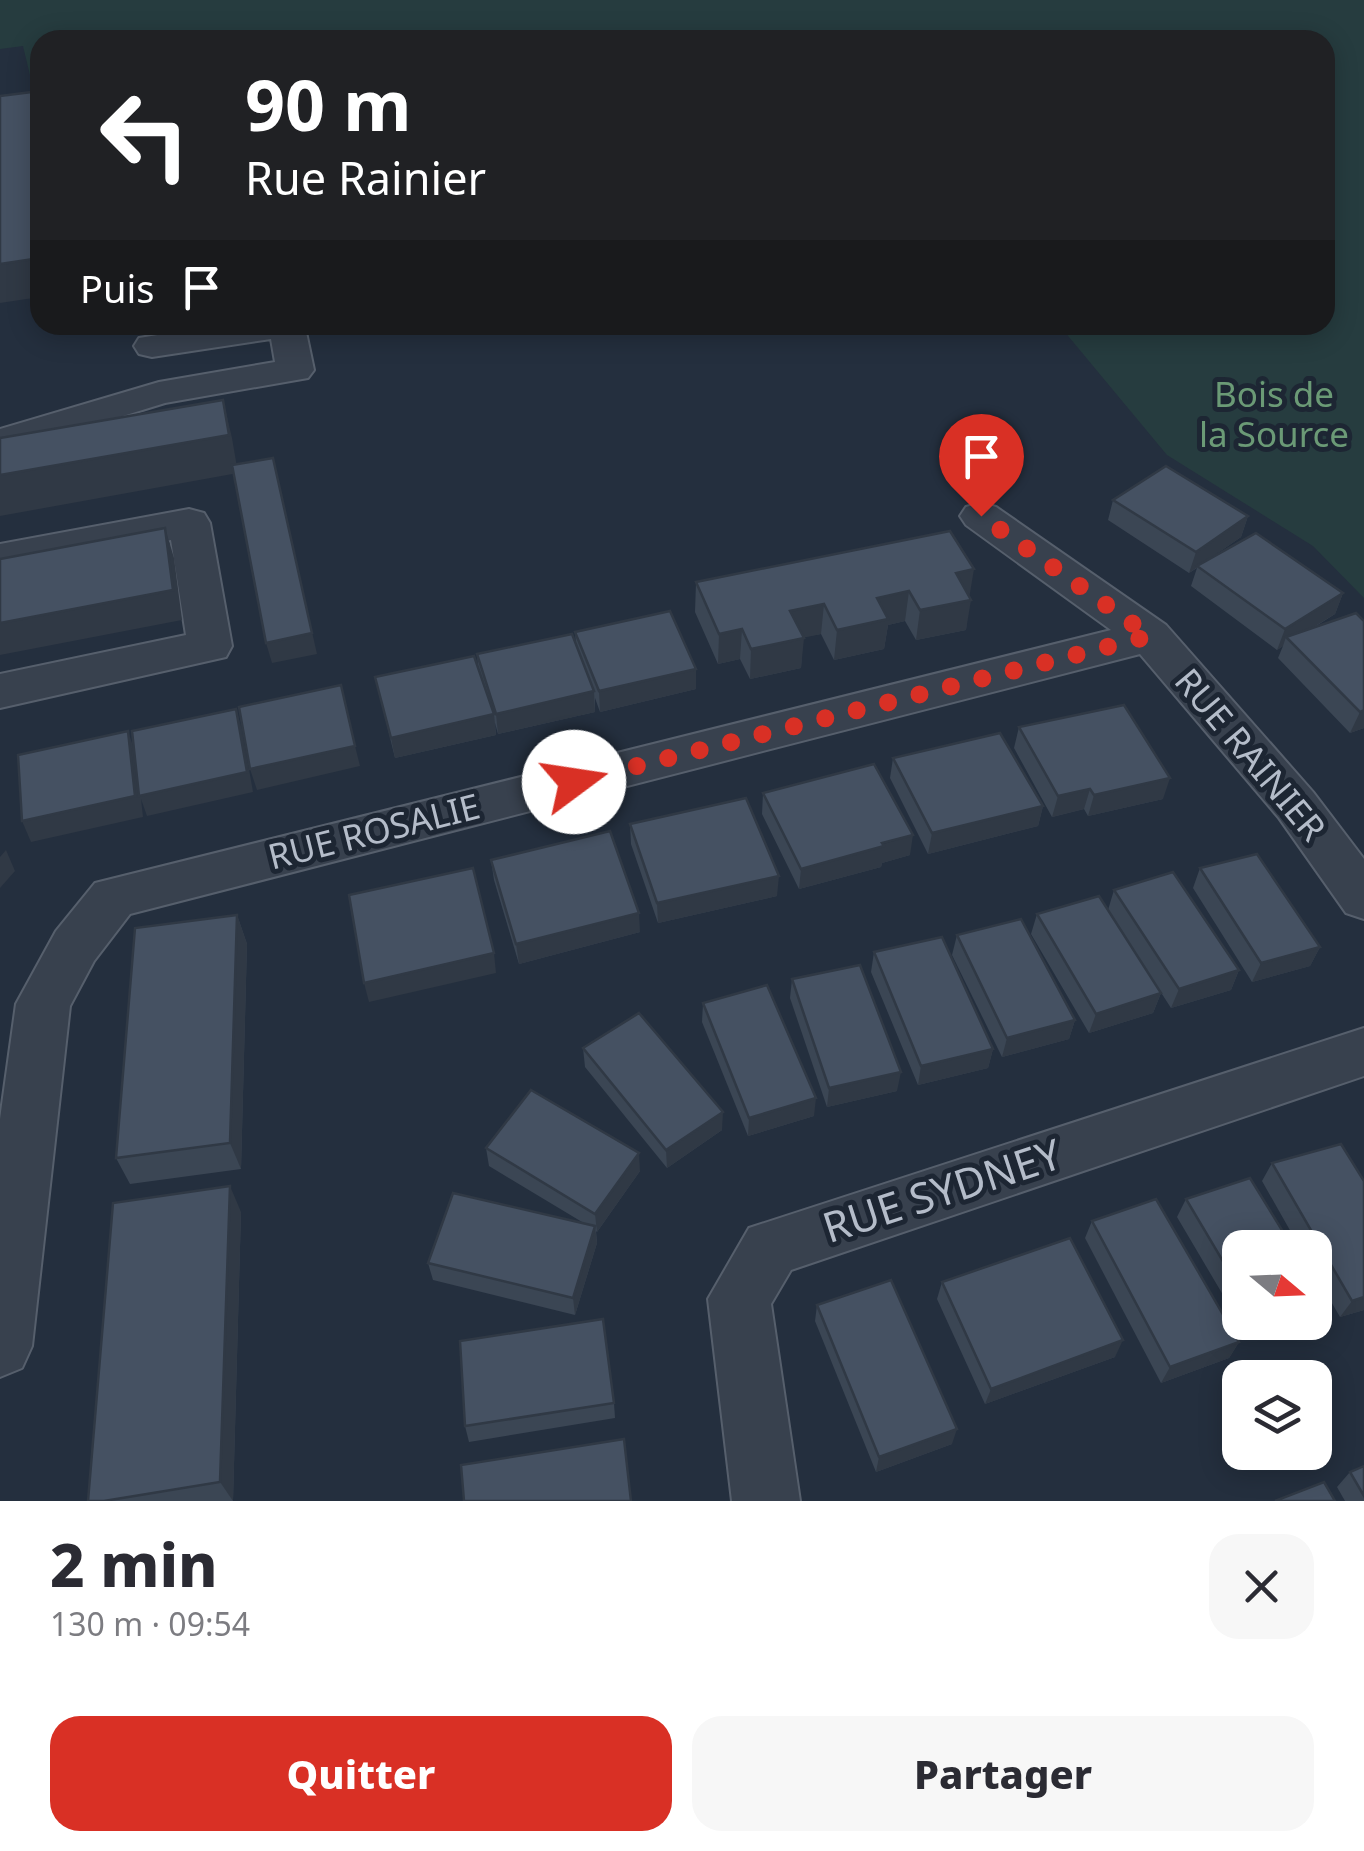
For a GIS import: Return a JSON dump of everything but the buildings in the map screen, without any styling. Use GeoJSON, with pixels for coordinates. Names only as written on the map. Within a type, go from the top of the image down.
{"type":"FeatureCollection","features":[{"type":"Feature","properties":{"kind":"street"},"geometry":{"type":"LineString","coordinates":[[141,335],[159,393]]}},
{"type":"Feature","properties":{"kind":"street"},"geometry":{"type":"LineString","coordinates":[[0,442],[159,393],[295,370],[291,335]]}},
{"type":"Feature","properties":{"kind":"street","name":"RUE RAINIER"},"geometry":{"type":"LineString","coordinates":[[981,516],[1150,636],[1296,805],[1364,898]]}},
{"type":"Feature","properties":{"kind":"street"},"geometry":{"type":"LineString","coordinates":[[0,558],[190,523],[210,646],[0,691]]}},
{"type":"Feature","properties":{"kind":"street","name":"RUE ROSALIE"},"geometry":{"type":"LineString","coordinates":[[0,1346],[43,1004],[75,946],[113,898],[1150,636]]}},
{"type":"Feature","properties":{"kind":"street","name":"RUE SYDNEY"},"geometry":{"type":"LineString","coordinates":[[766,1501],[739,1300],[770,1248],[1364,1052]]}},
{"type":"Feature","properties":{"kind":"green space","name":"Bois de la Source"},"geometry":{"type":"Polygon","coordinates":[[[0,0],[1364,0],[1364,598],[1313,546],[1167,455],[1067,335],[1335,335],[1335,30],[30,30],[30,75],[23,46],[0,49],[0,0]]]}},
{"type":"Feature","properties":{"kind":"route"},"geometry":{"type":"LineString","coordinates":[[574,782],[1150,636],[981,516]]}}]}
